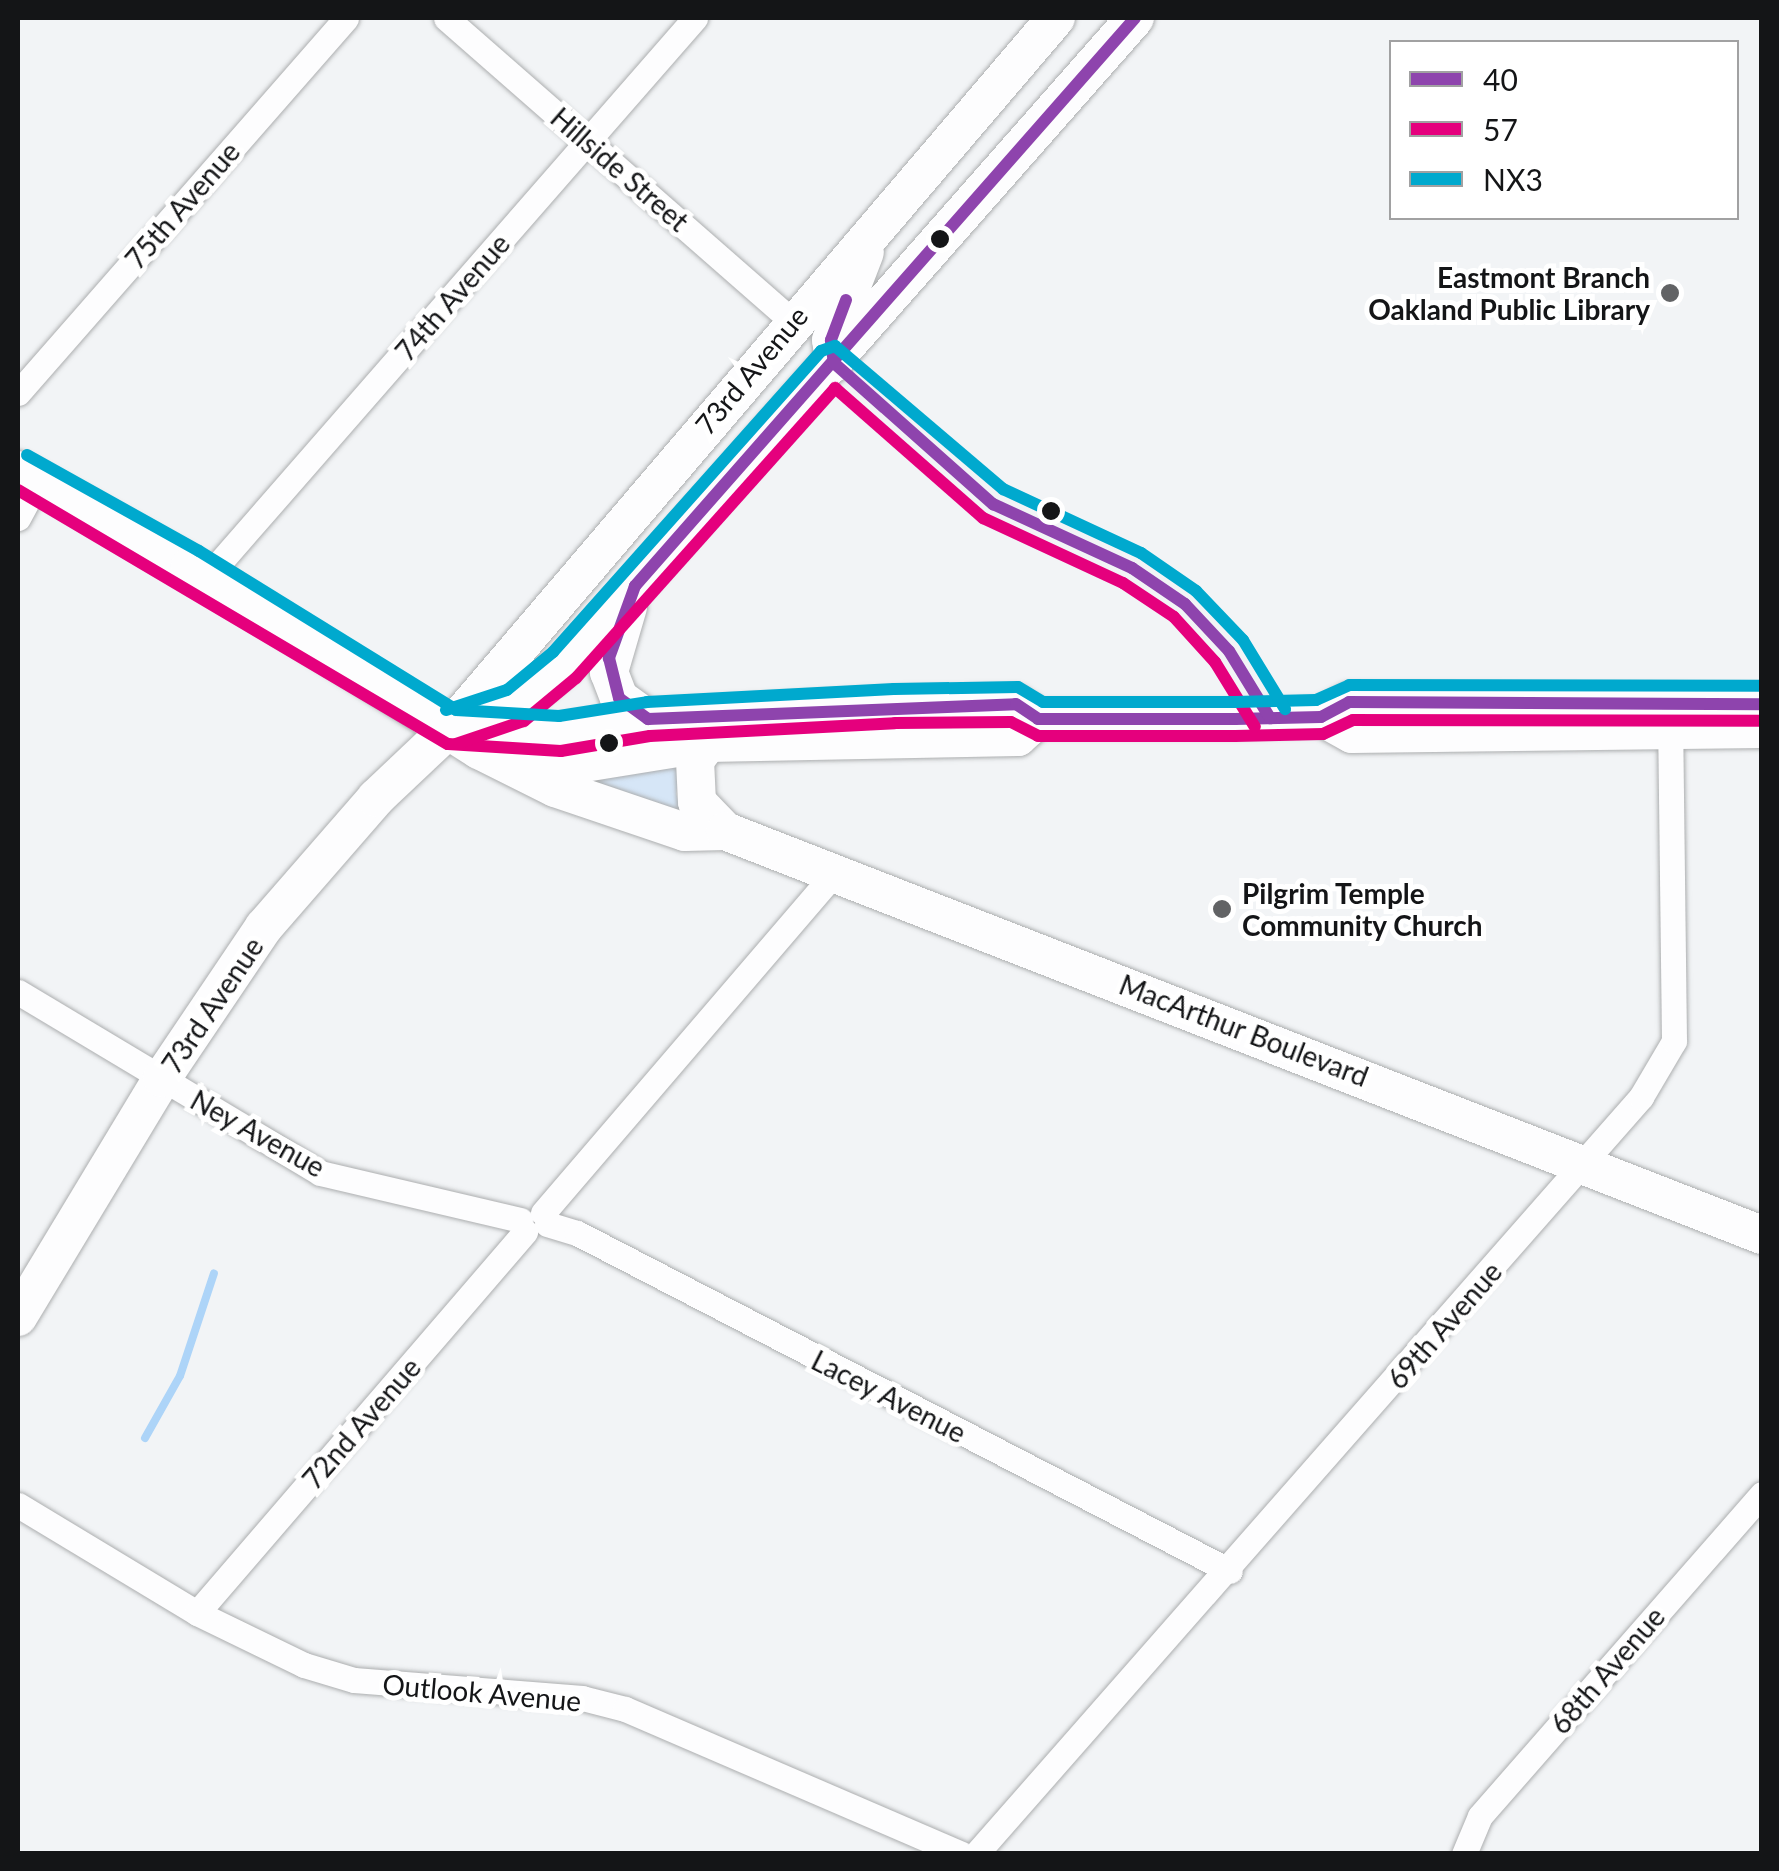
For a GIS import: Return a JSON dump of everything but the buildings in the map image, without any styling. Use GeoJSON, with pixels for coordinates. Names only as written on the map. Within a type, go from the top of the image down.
{"type":"FeatureCollection","features":[{"type":"Feature","properties":{"kind":"main road","name":"73rd Avenue"},"geometry":{"type":"LineString","coordinates":[[18,1317],[162,1078],[264,928],[376,798],[452,728],[792,322],[1056,18]]}},
{"type":"Feature","properties":{"kind":"main road","name":"73rd Avenue"},"geometry":{"type":"LineString","coordinates":[[452,728],[516,706],[565,664],[1134,18]]}},
{"type":"Feature","properties":{"kind":"main road"},"geometry":{"type":"LineString","coordinates":[[834,362],[831,340],[875,225]]}},
{"type":"Feature","properties":{"kind":"main road","name":"MacArthur Boulevard"},"geometry":{"type":"LineString","coordinates":[[28,475],[208,576],[509,764],[555,788],[685,832],[725,831],[1762,1235]]}},
{"type":"Feature","properties":{"kind":"main road"},"geometry":{"type":"LineString","coordinates":[[635,586],[609,672],[619,698],[648,719]]}},
{"type":"Feature","properties":{"kind":"main road"},"geometry":{"type":"LineString","coordinates":[[452,728],[560,734],[648,719],[1016,704],[1038,718],[1321,717],[1352,734],[1670,716],[1762,704]]}},
{"type":"Feature","properties":{"kind":"main road"},"geometry":{"type":"LineString","coordinates":[[1670,716],[1762,729]]}},
{"type":"Feature","properties":{"kind":"main road"},"geometry":{"type":"LineString","coordinates":[[509,764],[572,765],[708,743],[1018,737],[1038,718]]}},
{"type":"Feature","properties":{"kind":"main road"},"geometry":{"type":"LineString","coordinates":[[708,743],[695,760],[697,802],[725,831]]}},
{"type":"Feature","properties":{"kind":"street","name":"75th Avenue"},"geometry":{"type":"LineString","coordinates":[[18,393],[346,18]]}},
{"type":"Feature","properties":{"kind":"street","name":"Hillside Street"},"geometry":{"type":"LineString","coordinates":[[446,18],[792,322]]}},
{"type":"Feature","properties":{"kind":"street","name":"74th Avenue"},"geometry":{"type":"LineString","coordinates":[[208,576],[696,18]]}},
{"type":"Feature","properties":{"kind":"street"},"geometry":{"type":"LineString","coordinates":[[18,518],[28,475]]}},
{"type":"Feature","properties":{"kind":"street","name":"69th Avenue"},"geometry":{"type":"LineString","coordinates":[[976,1854],[1230,1571],[1641,1097],[1674,1041],[1670,716]]}},
{"type":"Feature","properties":{"kind":"street","name":"72nd Avenue"},"geometry":{"type":"LineString","coordinates":[[197,1613],[835,872]]}},
{"type":"Feature","properties":{"kind":"street","name":"Ney Avenue"},"geometry":{"type":"LineString","coordinates":[[18,992],[320,1173],[534,1222]]}},
{"type":"Feature","properties":{"kind":"street","name":"Lacey Avenue"},"geometry":{"type":"LineString","coordinates":[[534,1222],[578,1233],[1230,1571]]}},
{"type":"Feature","properties":{"kind":"street","name":"68th Avenue"},"geometry":{"type":"LineString","coordinates":[[1464,1854],[1480,1816],[1762,1494]]}},
{"type":"Feature","properties":{"kind":"street","name":"Outlook Avenue"},"geometry":{"type":"LineString","coordinates":[[18,1505],[197,1613],[304,1665],[354,1680],[582,1698],[626,1709],[960,1854]]}},
{"type":"Feature","properties":{"kind":"shaded area"},"geometry":{"type":"Polygon","coordinates":[[[682,761],[676,794],[687,819],[577,779],[682,761]]]}},
{"type":"Feature","properties":{"kind":"waterway"},"geometry":{"type":"LineString","coordinates":[[145,1438],[180,1376],[214,1273]]}},
{"type":"Feature","properties":{"kind":"transit line","name":"40"},"geometry":{"type":"LineString","coordinates":[[1135,18],[635,586],[609,658],[619,698],[648,719],[1016,704],[1038,719],[1321,717],[1349,702],[1762,704]]}},
{"type":"Feature","properties":{"kind":"transit line","name":"40"},"geometry":{"type":"LineString","coordinates":[[846,300],[831,340],[834,363],[993,504],[1132,568],[1185,604],[1229,651],[1270,718]]}},
{"type":"Feature","properties":{"kind":"transit line","name":"NX3"},"geometry":{"type":"LineString","coordinates":[[446,710],[507,690],[553,652],[821,351],[835,346],[1003,489],[1141,553],[1196,591],[1243,640],[1285,709]]}},
{"type":"Feature","properties":{"kind":"transit line","name":"57"},"geometry":{"type":"LineString","coordinates":[[456,744],[524,721],[576,678],[835,388],[983,518],[1123,583],[1174,617],[1215,662],[1255,727]]}},
{"type":"Feature","properties":{"kind":"transit line","name":"NX3"},"geometry":{"type":"LineString","coordinates":[[27,455],[199,551],[456,710],[559,716],[647,702],[894,689],[1018,687],[1043,702],[1235,702],[1316,700],[1349,685],[1762,686]]}},
{"type":"Feature","properties":{"kind":"transit line","name":"57"},"geometry":{"type":"LineString","coordinates":[[18,490],[448,744],[561,751],[650,736],[895,723],[1011,722],[1038,736],[1235,736],[1323,734],[1353,720],[1762,721]]}},
{"type":"Feature","properties":{"kind":"place","name":"Eastmont Branch Oakland Public Library"},"geometry":{"type":"Point","coordinates":[1670,293]}},
{"type":"Feature","properties":{"kind":"place","name":"Pilgrim Temple Community Church"},"geometry":{"type":"Point","coordinates":[1222,909]}}]}
